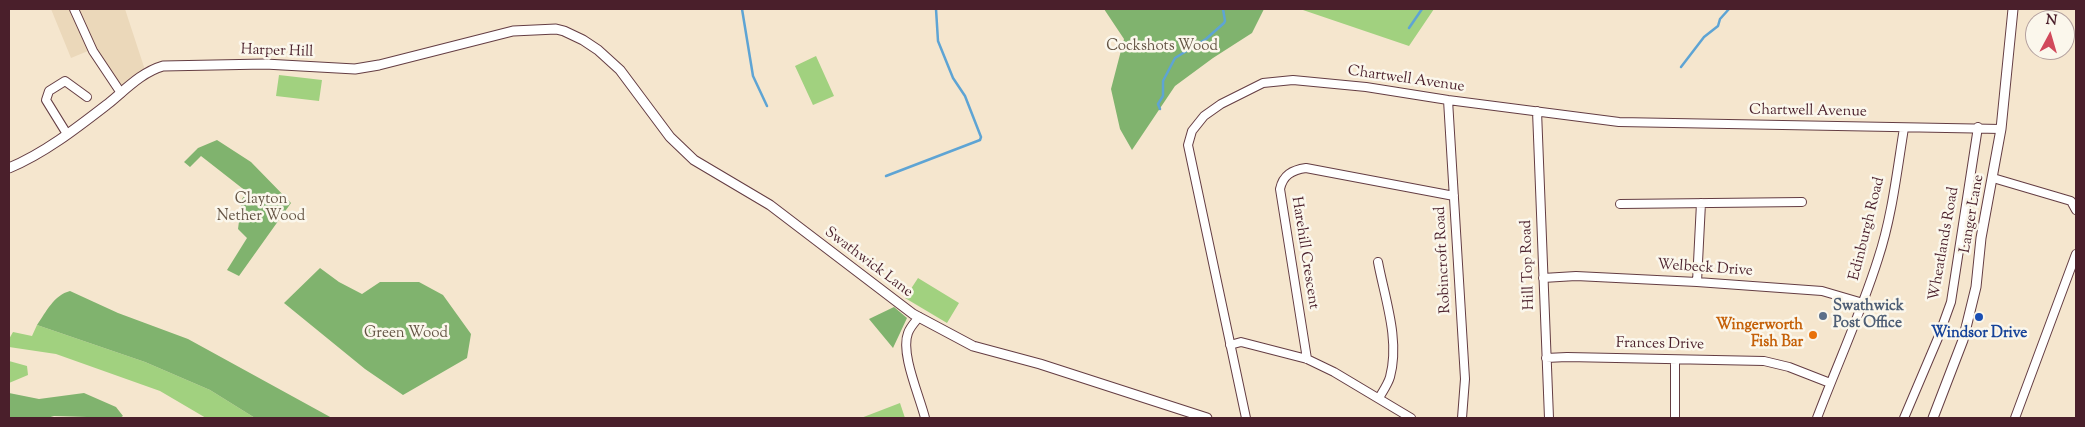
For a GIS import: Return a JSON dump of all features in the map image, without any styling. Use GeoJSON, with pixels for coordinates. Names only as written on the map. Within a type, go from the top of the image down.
{"type":"FeatureCollection","features":[{"type":"Feature","properties":{"kind":"street"},"geometry":{"type":"LineString","coordinates":[[74,9],[93,51],[121,93]]}},
{"type":"Feature","properties":{"kind":"street","name":"Langer Lane"},"geometry":{"type":"LineString","coordinates":[[1933,418],[1963,340],[1976,287],[1981,238],[2001,129],[2013,9]]}},
{"type":"Feature","properties":{"kind":"street","name":"Harper Hill"},"geometry":{"type":"LineString","coordinates":[[9,168],[67,134],[148,72],[163,66],[265,64],[355,69],[379,65],[513,31],[556,29],[571,34]]}},
{"type":"Feature","properties":{"kind":"street","name":"Swathwick Lane"},"geometry":{"type":"LineString","coordinates":[[571,34],[598,50],[620,70],[670,136],[694,160],[770,205],[829,252],[920,317],[973,346],[1040,364],[1207,418]]}},
{"type":"Feature","properties":{"kind":"street","name":"Chartwell Avenue"},"geometry":{"type":"LineString","coordinates":[[1246,418],[1188,145],[1192,131],[1204,116],[1244,91],[1263,83],[1276,80],[1293,80],[1366,87],[1448,100],[1619,122],[1904,128],[1978,127],[2001,129]]}},
{"type":"Feature","properties":{"kind":"street"},"geometry":{"type":"LineString","coordinates":[[67,134],[46,100],[49,91],[65,81],[87,97]]}},
{"type":"Feature","properties":{"kind":"street","name":"Robincroft Road"},"geometry":{"type":"LineString","coordinates":[[1448,100],[1447,112],[1465,379],[1462,418]]}},
{"type":"Feature","properties":{"kind":"street","name":"Hill Top Road"},"geometry":{"type":"LineString","coordinates":[[1537,111],[1549,418]]}},
{"type":"Feature","properties":{"kind":"street","name":"Wheatlands Road"},"geometry":{"type":"LineString","coordinates":[[1904,418],[1951,302],[1978,127]]}},
{"type":"Feature","properties":{"kind":"street","name":"Edinburgh Road"},"geometry":{"type":"LineString","coordinates":[[1817,418],[1863,303],[1879,256],[1904,128]]}},
{"type":"Feature","properties":{"kind":"street","name":"Harehill Crescent"},"geometry":{"type":"LineString","coordinates":[[1307,359],[1280,189],[1282,180],[1295,169],[1306,168],[1454,196]]}},
{"type":"Feature","properties":{"kind":"street"},"geometry":{"type":"LineString","coordinates":[[1993,178],[2071,201],[2076,210]]}},
{"type":"Feature","properties":{"kind":"street"},"geometry":{"type":"LineString","coordinates":[[1620,204],[1802,202]]}},
{"type":"Feature","properties":{"kind":"street"},"geometry":{"type":"LineString","coordinates":[[1697,282],[1701,203]]}},
{"type":"Feature","properties":{"kind":"street"},"geometry":{"type":"LineString","coordinates":[[2015,418],[2076,254]]}},
{"type":"Feature","properties":{"kind":"street"},"geometry":{"type":"LineString","coordinates":[[1378,262],[1394,344],[1389,379],[1380,398]]}},
{"type":"Feature","properties":{"kind":"street","name":"Welbeck Drive"},"geometry":{"type":"LineString","coordinates":[[1543,278],[1576,276],[1822,291],[1863,303]]}},
{"type":"Feature","properties":{"kind":"street"},"geometry":{"type":"LineString","coordinates":[[920,317],[907,335],[906,345],[908,364],[925,418]]}},
{"type":"Feature","properties":{"kind":"street"},"geometry":{"type":"LineString","coordinates":[[1230,345],[1241,342],[1307,359],[1380,398],[1411,418]]}},
{"type":"Feature","properties":{"kind":"street","name":"Frances Drive"},"geometry":{"type":"LineString","coordinates":[[1546,358],[1764,362],[1789,366],[1830,383]]}},
{"type":"Feature","properties":{"kind":"street"},"geometry":{"type":"LineString","coordinates":[[1675,360],[1676,418]]}},
{"type":"Feature","properties":{"kind":"shaded area"},"geometry":{"type":"Polygon","coordinates":[[[51,9],[125,9],[145,70],[123,86],[114,90],[88,51],[71,58],[51,9]]]}},
{"type":"Feature","properties":{"kind":"green space","name":"Cockshots Wood"},"geometry":{"type":"Polygon","coordinates":[[[1104,9],[1264,9],[1252,33],[1213,58],[1175,86],[1132,150],[1120,129],[1111,89],[1124,39],[1104,9]]]}},
{"type":"Feature","properties":{"kind":"green space"},"geometry":{"type":"Polygon","coordinates":[[[1300,9],[1434,9],[1409,46],[1300,9]]]}},
{"type":"Feature","properties":{"kind":"green space"},"geometry":{"type":"Polygon","coordinates":[[[816,56],[834,96],[813,105],[795,66],[816,56]]]}},
{"type":"Feature","properties":{"kind":"green space"},"geometry":{"type":"Polygon","coordinates":[[[279,75],[322,80],[319,101],[276,96],[279,75]]]}},
{"type":"Feature","properties":{"kind":"green space","name":"Clayton Nether Wood"},"geometry":{"type":"Polygon","coordinates":[[[217,140],[251,162],[291,203],[239,276],[227,270],[247,238],[238,229],[242,199],[247,192],[201,156],[190,167],[184,162],[198,148],[217,140]]]}},
{"type":"Feature","properties":{"kind":"green space","name":"Green Wood"},"geometry":{"type":"Polygon","coordinates":[[[320,268],[339,282],[362,294],[380,282],[419,282],[443,295],[471,334],[467,358],[403,395],[365,369],[284,303],[320,268]]]}},
{"type":"Feature","properties":{"kind":"green space"},"geometry":{"type":"Polygon","coordinates":[[[918,278],[959,303],[947,323],[905,298],[918,278]]]}},
{"type":"Feature","properties":{"kind":"green space"},"geometry":{"type":"Polygon","coordinates":[[[70,291],[118,313],[188,339],[332,418],[255,418],[210,390],[145,362],[37,325],[55,300],[70,291]]]}},
{"type":"Feature","properties":{"kind":"green space"},"geometry":{"type":"Polygon","coordinates":[[[894,307],[907,318],[893,348],[869,319],[894,307]]]}},
{"type":"Feature","properties":{"kind":"green space"},"geometry":{"type":"Polygon","coordinates":[[[37,325],[145,362],[210,390],[255,418],[206,418],[160,391],[56,354],[9,347],[9,339],[13,332],[32,336],[37,325]]]}},
{"type":"Feature","properties":{"kind":"green space"},"geometry":{"type":"Polygon","coordinates":[[[9,361],[27,366],[28,375],[9,383],[9,361]]]}},
{"type":"Feature","properties":{"kind":"green space"},"geometry":{"type":"Polygon","coordinates":[[[9,393],[39,399],[84,393],[116,407],[123,416],[120,418],[54,416],[47,418],[9,418],[9,393]]]}},
{"type":"Feature","properties":{"kind":"green space"},"geometry":{"type":"Polygon","coordinates":[[[900,403],[905,418],[861,418],[900,403]]]}},
{"type":"Feature","properties":{"kind":"waterway"},"geometry":{"type":"LineString","coordinates":[[742,9],[753,76],[767,106]]}},
{"type":"Feature","properties":{"kind":"waterway"},"geometry":{"type":"LineString","coordinates":[[886,176],[980,140],[981,137],[965,96],[953,78],[938,41],[936,9]]}},
{"type":"Feature","properties":{"kind":"waterway"},"geometry":{"type":"LineString","coordinates":[[1160,109],[1158,104],[1163,96],[1163,81],[1175,58],[1206,39],[1224,23],[1223,9]]}},
{"type":"Feature","properties":{"kind":"waterway"},"geometry":{"type":"LineString","coordinates":[[1409,28],[1422,9]]}},
{"type":"Feature","properties":{"kind":"waterway"},"geometry":{"type":"LineString","coordinates":[[1681,67],[1704,37],[1718,26],[1720,19],[1729,9]]}},
{"type":"Feature","properties":{"kind":"place","name":"Swathwick Post Office"},"geometry":{"type":"Point","coordinates":[1823,316]}},
{"type":"Feature","properties":{"kind":"place","name":"Windsor Drive"},"geometry":{"type":"Point","coordinates":[1979,317]}},
{"type":"Feature","properties":{"kind":"place","name":"Wingerworth Fish Bar"},"geometry":{"type":"Point","coordinates":[1813,335]}}]}
